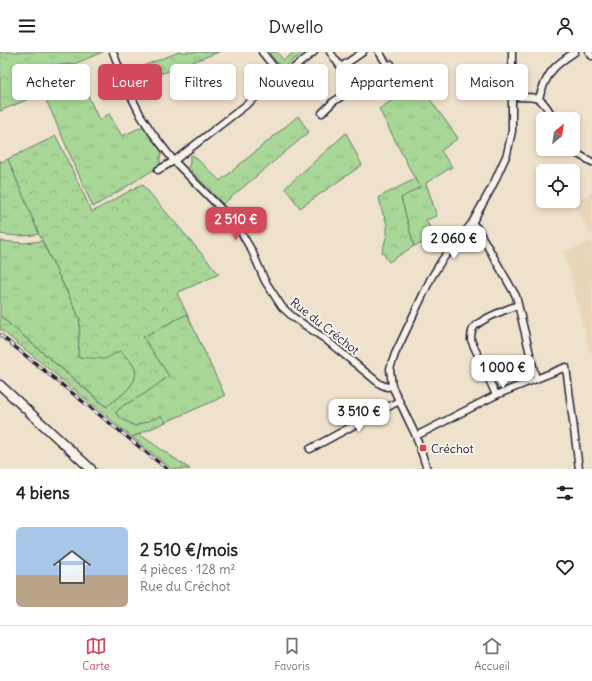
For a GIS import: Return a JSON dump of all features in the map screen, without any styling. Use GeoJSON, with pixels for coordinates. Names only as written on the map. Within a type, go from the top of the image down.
{"type":"FeatureCollection","features":[{"type":"Feature","properties":{"kind":"main road"},"geometry":{"type":"LineString","coordinates":[[0,385],[90,469]]}},
{"type":"Feature","properties":{"kind":"street","name":"Rue du Créchot"},"geometry":{"type":"LineString","coordinates":[[113,52],[126,86],[141,116],[174,161],[236,224],[252,251],[265,281],[282,307],[293,317],[325,339],[380,384],[387,387],[392,386]]}},
{"type":"Feature","properties":{"kind":"street"},"geometry":{"type":"LineString","coordinates":[[262,52],[272,64]]}},
{"type":"Feature","properties":{"kind":"street"},"geometry":{"type":"LineString","coordinates":[[299,64],[314,52]]}},
{"type":"Feature","properties":{"kind":"street"},"geometry":{"type":"LineString","coordinates":[[330,52],[339,64]]}},
{"type":"Feature","properties":{"kind":"street"},"geometry":{"type":"LineString","coordinates":[[345,64],[363,52]]}},
{"type":"Feature","properties":{"kind":"street"},"geometry":{"type":"LineString","coordinates":[[379,52],[389,64]]}},
{"type":"Feature","properties":{"kind":"street"},"geometry":{"type":"LineString","coordinates":[[512,52],[512,64]]}},
{"type":"Feature","properties":{"kind":"street"},"geometry":{"type":"LineString","coordinates":[[539,98],[549,73],[575,52]]}},
{"type":"Feature","properties":{"kind":"street"},"geometry":{"type":"LineString","coordinates":[[589,52],[592,56]]}},
{"type":"Feature","properties":{"kind":"street"},"geometry":{"type":"LineString","coordinates":[[528,97],[539,98],[544,102],[550,112]]}},
{"type":"Feature","properties":{"kind":"street"},"geometry":{"type":"LineString","coordinates":[[158,170],[174,161],[252,100]]}},
{"type":"Feature","properties":{"kind":"street"},"geometry":{"type":"LineString","coordinates":[[322,113],[336,100]]}},
{"type":"Feature","properties":{"kind":"street"},"geometry":{"type":"LineString","coordinates":[[427,469],[416,436],[392,386],[390,368],[431,278],[442,260],[472,223],[507,154],[512,131],[512,100]]}},
{"type":"Feature","properties":{"kind":"street"},"geometry":{"type":"LineString","coordinates":[[580,155],[592,162]]}},
{"type":"Feature","properties":{"kind":"street"},"geometry":{"type":"LineString","coordinates":[[472,223],[477,228],[516,296],[536,379]]}},
{"type":"Feature","properties":{"kind":"street"},"geometry":{"type":"LineString","coordinates":[[496,395],[471,340],[471,334],[476,326],[504,310],[518,305]]}},
{"type":"Feature","properties":{"kind":"street"},"geometry":{"type":"LineString","coordinates":[[416,436],[496,395],[566,367],[578,469]]}},
{"type":"Feature","properties":{"kind":"street"},"geometry":{"type":"LineString","coordinates":[[310,449],[399,401]]}},
{"type":"Feature","properties":{"kind":"shaded area"},"geometry":{"type":"Polygon","coordinates":[[[592,192],[592,236],[576,208],[580,208],[580,198],[592,192]]]}},
{"type":"Feature","properties":{"kind":"shaded area"},"geometry":{"type":"Polygon","coordinates":[[[592,242],[592,352],[590,353],[570,272],[563,252],[592,242]]]}},
{"type":"Feature","properties":{"kind":"green space"},"geometry":{"type":"Polygon","coordinates":[[[0,52],[103,52],[74,64],[12,64],[12,100],[26,100],[0,111],[0,52]]]}},
{"type":"Feature","properties":{"kind":"green space"},"geometry":{"type":"Polygon","coordinates":[[[179,52],[219,52],[187,64],[170,64],[170,70],[162,73],[162,64],[148,64],[179,52]]]}},
{"type":"Feature","properties":{"kind":"green space"},"geometry":{"type":"Polygon","coordinates":[[[271,52],[277,52],[283,60],[295,52],[304,52],[288,64],[278,64],[270,54],[271,52]]]}},
{"type":"Feature","properties":{"kind":"green space"},"geometry":{"type":"Polygon","coordinates":[[[46,100],[90,100],[99,120],[109,114],[122,136],[144,126],[163,151],[160,157],[160,166],[93,207],[46,100]]]}},
{"type":"Feature","properties":{"kind":"green space"},"geometry":{"type":"Polygon","coordinates":[[[392,100],[430,100],[458,138],[441,151],[452,167],[426,183],[437,216],[426,220],[436,239],[414,246],[401,198],[419,187],[379,109],[392,100]]]}},
{"type":"Feature","properties":{"kind":"green space"},"geometry":{"type":"Polygon","coordinates":[[[298,116],[309,132],[223,204],[188,167],[190,163],[190,156],[193,155],[220,181],[298,116]]]}},
{"type":"Feature","properties":{"kind":"green space"},"geometry":{"type":"Polygon","coordinates":[[[346,133],[362,165],[300,208],[285,188],[346,133]]]}},
{"type":"Feature","properties":{"kind":"green space"},"geometry":{"type":"Polygon","coordinates":[[[56,136],[92,212],[142,184],[219,274],[177,293],[187,314],[143,337],[169,376],[144,394],[124,405],[115,413],[122,419],[135,426],[161,416],[166,422],[132,437],[0,329],[0,316],[106,407],[128,389],[135,377],[133,365],[120,351],[105,359],[78,357],[80,319],[39,234],[8,159],[56,136]]]}},
{"type":"Feature","properties":{"kind":"green space"},"geometry":{"type":"Polygon","coordinates":[[[8,159],[39,234],[20,236],[0,234],[0,160],[1,162],[8,159]]]}},
{"type":"Feature","properties":{"kind":"green space"},"geometry":{"type":"Polygon","coordinates":[[[415,179],[420,187],[401,198],[414,246],[389,262],[382,252],[387,234],[387,224],[379,197],[415,179]]]}},
{"type":"Feature","properties":{"kind":"green space"},"geometry":{"type":"Polygon","coordinates":[[[0,241],[24,243],[42,241],[80,319],[78,357],[120,351],[133,365],[135,377],[133,383],[123,394],[107,407],[0,316],[0,241]]]}},
{"type":"Feature","properties":{"kind":"green space"},"geometry":{"type":"Polygon","coordinates":[[[187,314],[225,396],[166,422],[161,416],[135,426],[122,419],[115,413],[124,405],[144,394],[169,376],[143,337],[187,314]]]}},
{"type":"Feature","properties":{"kind":"green space"},"geometry":{"type":"Polygon","coordinates":[[[139,434],[190,469],[172,469],[132,437],[139,434]]]}},
{"type":"Feature","properties":{"kind":"railway"},"geometry":{"type":"LineString","coordinates":[[0,335],[167,469]]}},
{"type":"Feature","properties":{"kind":"place","name":"Créchot"},"geometry":{"type":"Point","coordinates":[423,448]}}]}
